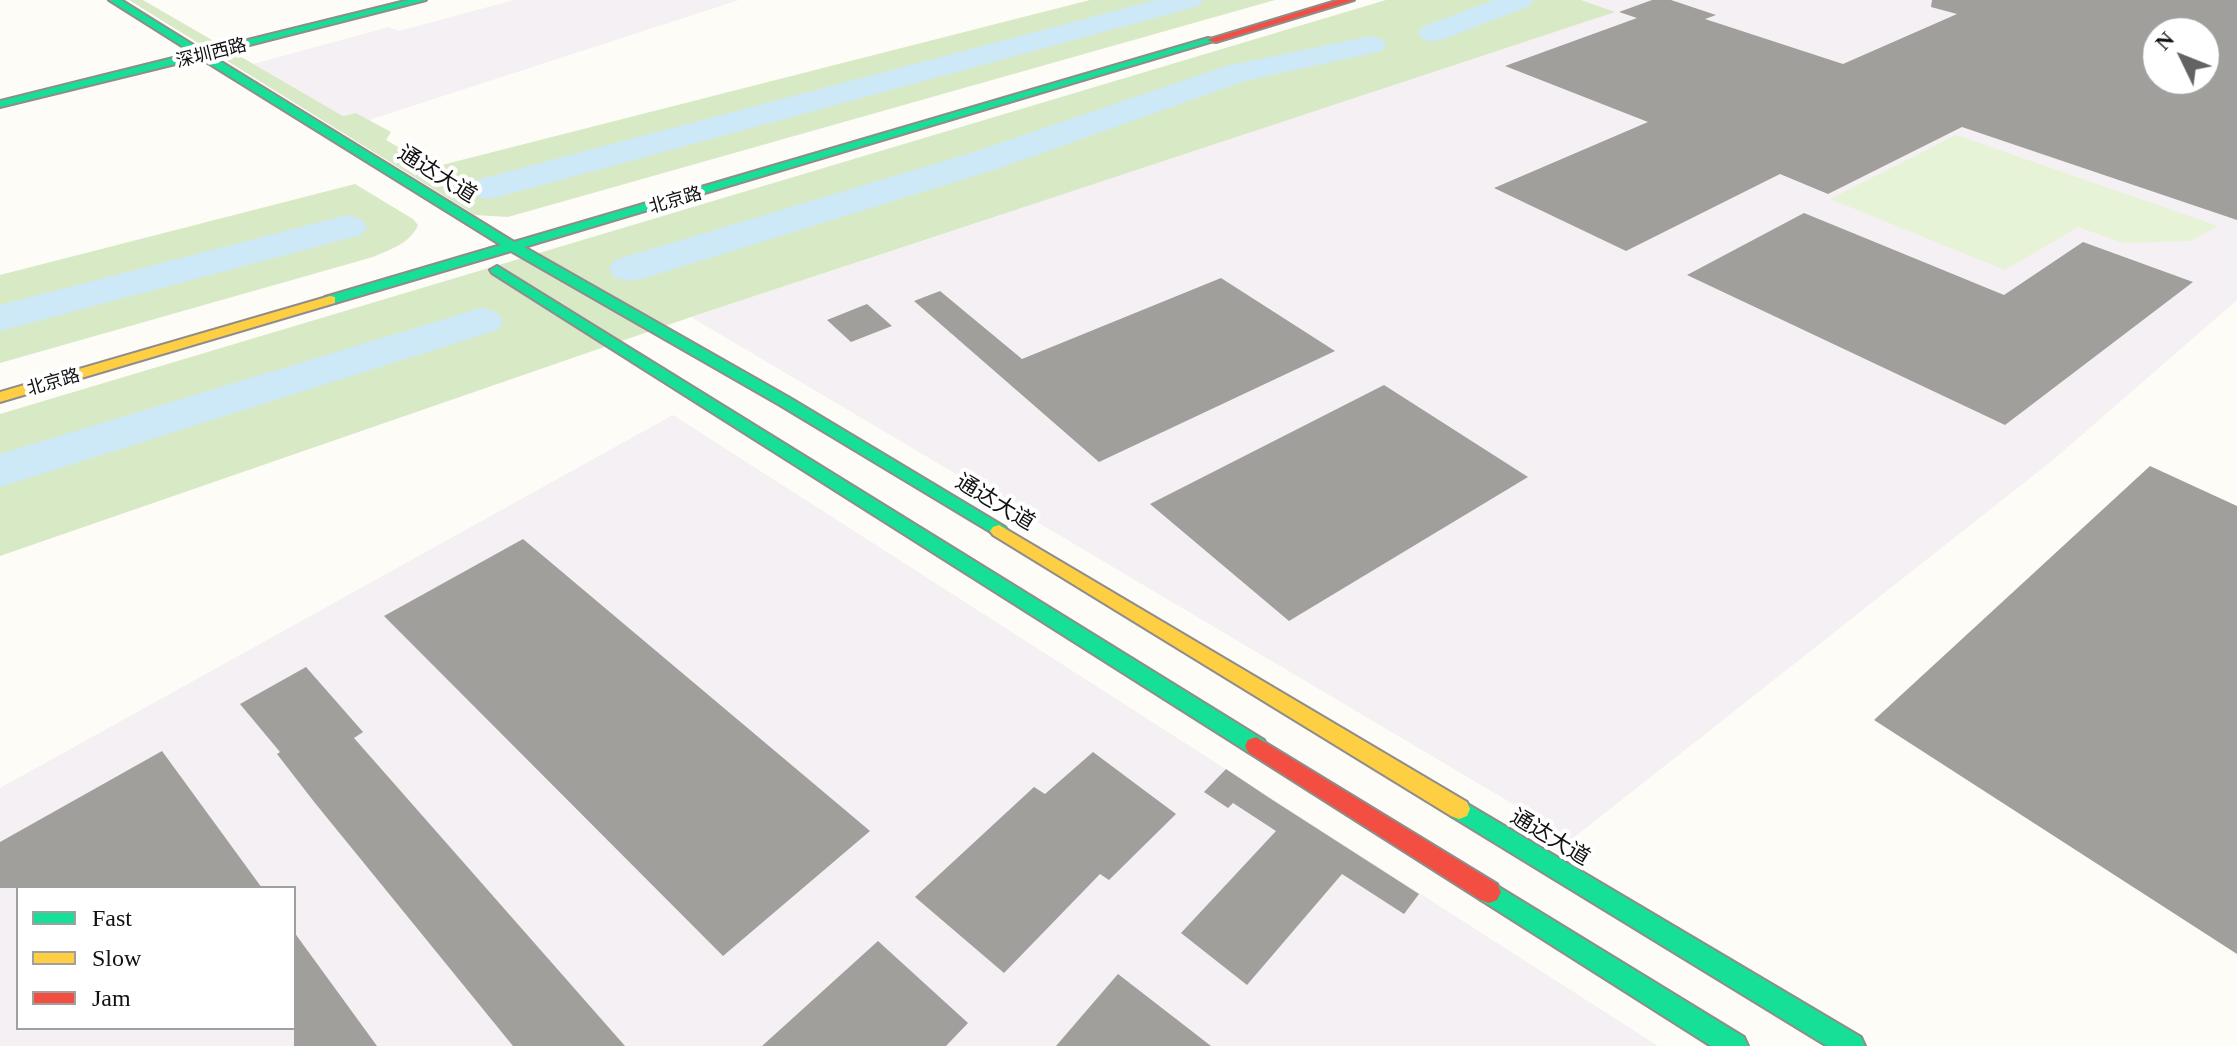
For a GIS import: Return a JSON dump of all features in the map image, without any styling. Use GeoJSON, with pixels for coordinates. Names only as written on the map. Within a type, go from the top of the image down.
{"type":"FeatureCollection","features":[{"type":"Feature","properties":{"kind":"main road","name":"通达大道"},"geometry":{"type":"LineString","coordinates":[[114,0],[326,154]]}},
{"type":"Feature","properties":{"kind":"main road","name":"深圳西路"},"geometry":{"type":"LineString","coordinates":[[0,104],[391,0]]}},
{"type":"Feature","properties":{"kind":"main road","name":"深圳西路"},"geometry":{"type":"LineString","coordinates":[[0,95],[421,0]]}},
{"type":"Feature","properties":{"kind":"main road","name":"北京路"},"geometry":{"type":"LineString","coordinates":[[477,257],[460,242],[1302,0]]}},
{"type":"Feature","properties":{"kind":"main road","name":"北京路"},"geometry":{"type":"LineString","coordinates":[[0,397],[1349,0]]}},
{"type":"Feature","properties":{"kind":"main road","name":"通达大道"},"geometry":{"type":"LineString","coordinates":[[95,8],[185,54],[811,417],[1852,1046]]}},
{"type":"Feature","properties":{"kind":"main road"},"geometry":{"type":"LineString","coordinates":[[477,257],[1735,1046]]}},
{"type":"Feature","properties":{"kind":"shaded area"},"geometry":{"type":"Polygon","coordinates":[[[514,0],[739,0],[369,120],[356,113],[343,116],[253,64],[389,27],[399,31],[514,0]]]}},
{"type":"Feature","properties":{"kind":"shaded area"},"geometry":{"type":"Polygon","coordinates":[[[1581,0],[2237,0],[2237,300],[2053,460],[1572,839],[691,317],[1613,12],[1581,0]]]}},
{"type":"Feature","properties":{"kind":"shaded area"},"geometry":{"type":"Polygon","coordinates":[[[673,415],[1658,1046],[0,1046],[0,788],[673,415]]]}},
{"type":"Feature","properties":{"kind":"green space"},"geometry":{"type":"Polygon","coordinates":[[[129,0],[143,0],[343,116],[356,113],[391,132],[386,140],[434,167],[1090,0],[1275,0],[508,217],[475,215],[129,0]]]}},
{"type":"Feature","properties":{"kind":"green space"},"geometry":{"type":"Polygon","coordinates":[[[1386,0],[1581,0],[1615,12],[691,317],[0,556],[0,414],[1386,0]]]}},
{"type":"Feature","properties":{"kind":"green space"},"geometry":{"type":"Polygon","coordinates":[[[1956,135],[2218,226],[2190,241],[2123,243],[2078,227],[2005,270],[1830,199],[1956,135]]]}},
{"type":"Feature","properties":{"kind":"green space"},"geometry":{"type":"Polygon","coordinates":[[[355,184],[413,219],[418,225],[410,237],[373,257],[0,363],[0,275],[355,184]]]}},
{"type":"Feature","properties":{"kind":"building"},"geometry":{"type":"Polygon","coordinates":[[[1652,0],[1671,0],[1716,15],[1705,19],[1843,64],[1957,14],[1931,7],[1932,0],[2237,0],[2237,220],[1962,127],[1828,194],[1780,174],[1626,251],[1494,188],[1648,122],[1505,66],[1637,18],[1619,12],[1652,0]]]}},
{"type":"Feature","properties":{"kind":"building"},"geometry":{"type":"Polygon","coordinates":[[[1804,213],[2004,295],[2083,242],[2193,282],[2005,425],[1687,275],[1804,213]]]}},
{"type":"Feature","properties":{"kind":"building"},"geometry":{"type":"Polygon","coordinates":[[[1221,278],[1335,351],[1099,462],[914,301],[940,291],[1022,359],[1221,278]]]}},
{"type":"Feature","properties":{"kind":"building"},"geometry":{"type":"Polygon","coordinates":[[[867,304],[892,326],[851,342],[827,320],[867,304]]]}},
{"type":"Feature","properties":{"kind":"building"},"geometry":{"type":"Polygon","coordinates":[[[1384,385],[1528,477],[1289,621],[1150,504],[1384,385]]]}},
{"type":"Feature","properties":{"kind":"building"},"geometry":{"type":"Polygon","coordinates":[[[2150,466],[2237,506],[2237,954],[1874,720],[2150,466]]]}},
{"type":"Feature","properties":{"kind":"building"},"geometry":{"type":"Polygon","coordinates":[[[523,539],[870,831],[723,956],[384,616],[523,539]]]}},
{"type":"Feature","properties":{"kind":"building"},"geometry":{"type":"Polygon","coordinates":[[[306,667],[363,732],[354,738],[625,1046],[513,1046],[315,803],[277,754],[280,752],[240,704],[306,667]]]}},
{"type":"Feature","properties":{"kind":"building"},"geometry":{"type":"Polygon","coordinates":[[[162,751],[261,886],[0,888],[0,842],[162,751]]]}},
{"type":"Feature","properties":{"kind":"building"},"geometry":{"type":"Polygon","coordinates":[[[1093,752],[1176,814],[1109,880],[1100,874],[1004,973],[915,897],[1034,787],[1045,794],[1093,752]]]}},
{"type":"Feature","properties":{"kind":"building"},"geometry":{"type":"Polygon","coordinates":[[[1226,769],[1419,894],[1404,914],[1342,874],[1247,985],[1181,933],[1276,831],[1233,803],[1228,808],[1204,792],[1226,769]]]}},
{"type":"Feature","properties":{"kind":"building"},"geometry":{"type":"Polygon","coordinates":[[[296,935],[377,1046],[294,1046],[296,1030],[296,935]]]}},
{"type":"Feature","properties":{"kind":"building"},"geometry":{"type":"Polygon","coordinates":[[[878,941],[968,1023],[946,1046],[762,1046],[878,941]]]}},
{"type":"Feature","properties":{"kind":"building"},"geometry":{"type":"Polygon","coordinates":[[[1118,974],[1211,1046],[1056,1046],[1118,974]]]}},
{"type":"Feature","properties":{"kind":"waterway"},"geometry":{"type":"LineString","coordinates":[[489,188],[1189,0]]}},
{"type":"Feature","properties":{"kind":"waterway"},"geometry":{"type":"LineString","coordinates":[[1433,33],[1520,0]]}},
{"type":"Feature","properties":{"kind":"waterway"},"geometry":{"type":"LineString","coordinates":[[630,269],[984,161],[1237,73],[1371,45]]}},
{"type":"Feature","properties":{"kind":"waterway"},"geometry":{"type":"LineString","coordinates":[[0,318],[347,227]]}},
{"type":"Feature","properties":{"kind":"waterway"},"geometry":{"type":"LineString","coordinates":[[0,471],[481,321]]}},
{"type":"Feature","properties":{"kind":"traffic: fast"},"geometry":{"type":"LineString","coordinates":[[114,0],[489,233],[784,401],[999,531]]}},
{"type":"Feature","properties":{"kind":"traffic: fast"},"geometry":{"type":"LineString","coordinates":[[0,104],[421,0]]}},
{"type":"Feature","properties":{"kind":"traffic: fast"},"geometry":{"type":"LineString","coordinates":[[330,300],[1212,40]]}},
{"type":"Feature","properties":{"kind":"traffic: fast"},"geometry":{"type":"LineString","coordinates":[[497,270],[1256,746]]}},
{"type":"Feature","properties":{"kind":"traffic: fast"},"geometry":{"type":"LineString","coordinates":[[1459,809],[1852,1046]]}},
{"type":"Feature","properties":{"kind":"traffic: fast"},"geometry":{"type":"LineString","coordinates":[[1489,892],[1735,1046]]}},
{"type":"Feature","properties":{"kind":"traffic: slow"},"geometry":{"type":"LineString","coordinates":[[0,397],[330,300]]}},
{"type":"Feature","properties":{"kind":"traffic: slow"},"geometry":{"type":"LineString","coordinates":[[999,531],[1459,809]]}},
{"type":"Feature","properties":{"kind":"traffic: jam"},"geometry":{"type":"LineString","coordinates":[[1212,40],[1349,0]]}},
{"type":"Feature","properties":{"kind":"traffic: jam"},"geometry":{"type":"LineString","coordinates":[[1256,746],[1489,892]]}}]}
